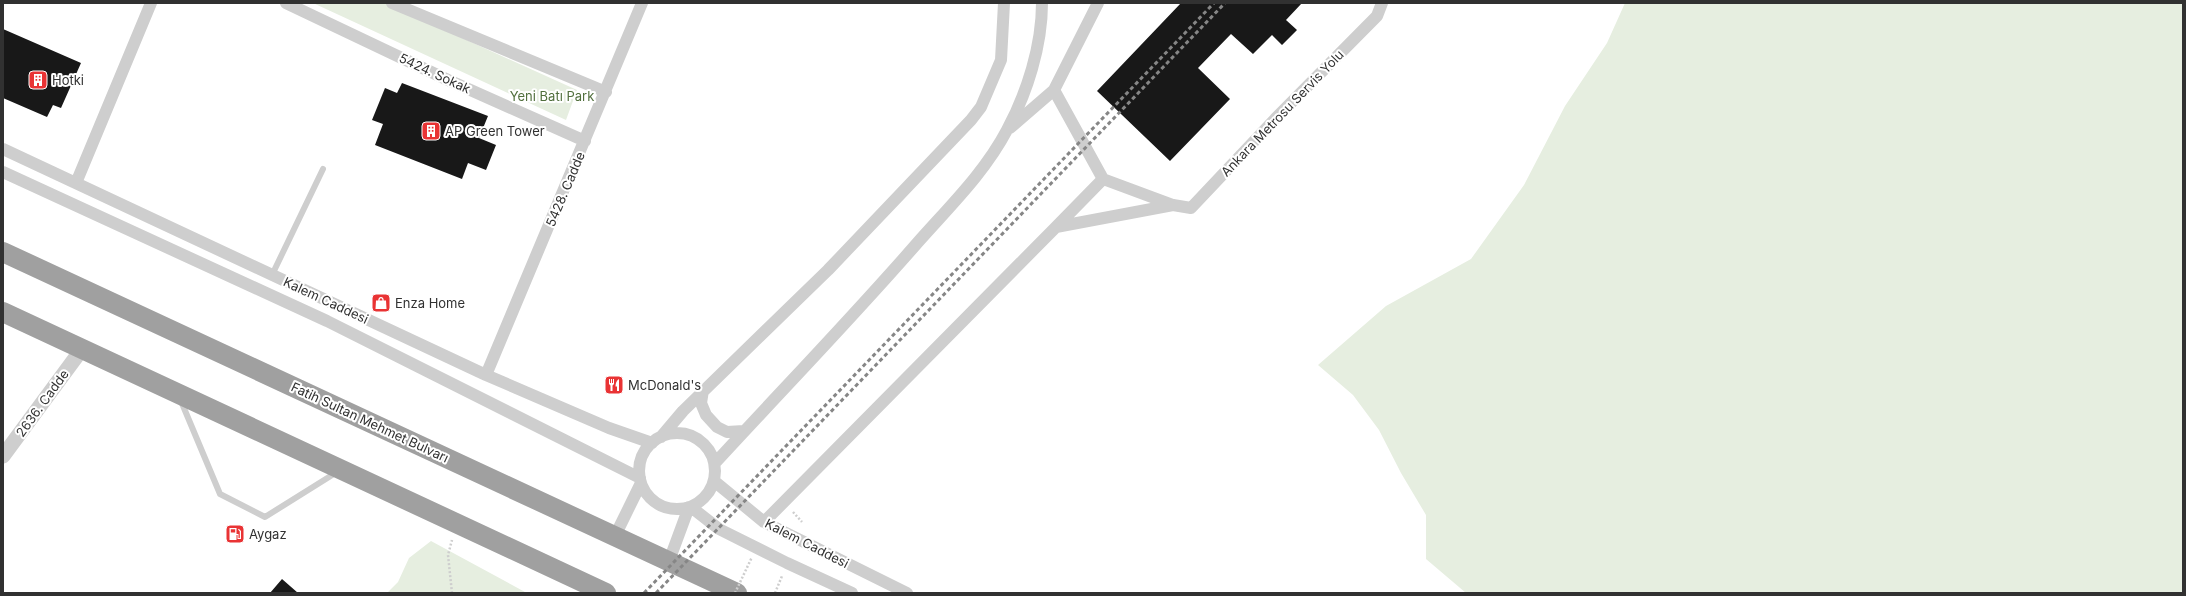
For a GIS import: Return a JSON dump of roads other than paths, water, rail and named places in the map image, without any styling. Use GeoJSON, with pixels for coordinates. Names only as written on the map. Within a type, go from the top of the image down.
{"type":"FeatureCollection","features":[{"type":"Feature","properties":{"kind":"highway","name":"Fatih Sultan Mehmet Bulvarı"},"geometry":{"type":"LineString","coordinates":[[3,252],[736,593]]}},
{"type":"Feature","properties":{"kind":"highway"},"geometry":{"type":"LineString","coordinates":[[3,312],[179,396],[342,469],[606,593]]}},
{"type":"Feature","properties":{"kind":"street"},"geometry":{"type":"LineString","coordinates":[[76,183],[151,3]]}},
{"type":"Feature","properties":{"kind":"street","name":"5424. Sokak"},"geometry":{"type":"LineString","coordinates":[[286,3],[448,80],[585,140]]}},
{"type":"Feature","properties":{"kind":"street"},"geometry":{"type":"LineString","coordinates":[[392,3],[606,92]]}},
{"type":"Feature","properties":{"kind":"street","name":"5428. Cadde"},"geometry":{"type":"LineString","coordinates":[[486,375],[606,92],[642,3]]}},
{"type":"Feature","properties":{"kind":"street"},"geometry":{"type":"LineString","coordinates":[[614,536],[640,480],[640,462],[647,448],[657,440],[703,390],[828,270],[971,120],[980,107],[1001,60],[1004,3]]}},
{"type":"Feature","properties":{"kind":"street"},"geometry":{"type":"LineString","coordinates":[[715,463],[905,257],[977,176],[1007,130],[1031,71],[1037,43],[1042,3]]}},
{"type":"Feature","properties":{"kind":"street"},"geometry":{"type":"LineString","coordinates":[[1007,130],[1054,90],[1098,3]]}},
{"type":"Feature","properties":{"kind":"street","name":"Ankara Metrosu Servis Yolu"},"geometry":{"type":"LineString","coordinates":[[1173,205],[1190,208],[1280,113],[1377,16],[1382,3]]}},
{"type":"Feature","properties":{"kind":"street"},"geometry":{"type":"LineString","coordinates":[[1054,90],[1103,179],[1173,205]]}},
{"type":"Feature","properties":{"kind":"street","name":"Kalem Caddesi"},"geometry":{"type":"LineString","coordinates":[[3,150],[486,375],[602,426],[657,440]]}},
{"type":"Feature","properties":{"kind":"street","name":"Kalem Caddesi"},"geometry":{"type":"LineString","coordinates":[[3,172],[327,321],[640,480]]}},
{"type":"Feature","properties":{"kind":"street"},"geometry":{"type":"LineString","coordinates":[[764,522],[1103,179]]}},
{"type":"Feature","properties":{"kind":"street"},"geometry":{"type":"LineString","coordinates":[[1056,227],[1173,205]]}},
{"type":"Feature","properties":{"kind":"street","name":"2636. Cadde"},"geometry":{"type":"LineString","coordinates":[[3,456],[82,349]]}},
{"type":"Feature","properties":{"kind":"street"},"geometry":{"type":"LineString","coordinates":[[703,390],[701,403],[706,415],[716,427],[728,432],[744,431]]}},
{"type":"Feature","properties":{"kind":"street"},"geometry":{"type":"LineString","coordinates":[[640,480],[649,497],[662,507],[673,510],[690,507],[703,500],[710,491],[714,481],[715,463],[711,452],[704,444],[694,437],[683,434],[672,434],[657,440]]}},
{"type":"Feature","properties":{"kind":"street","name":"Kalem Caddesi"},"geometry":{"type":"LineString","coordinates":[[714,481],[764,522],[907,593]]}},
{"type":"Feature","properties":{"kind":"street"},"geometry":{"type":"LineString","coordinates":[[669,561],[690,507]]}},
{"type":"Feature","properties":{"kind":"street","name":"Kalem Caddesi"},"geometry":{"type":"LineString","coordinates":[[690,507],[720,529],[787,563],[852,593]]}},
{"type":"Feature","properties":{"kind":"lane"},"geometry":{"type":"LineString","coordinates":[[272,275],[324,169]]}},
{"type":"Feature","properties":{"kind":"lane"},"geometry":{"type":"LineString","coordinates":[[179,396],[220,494],[265,517],[342,469]]}},
{"type":"Feature","properties":{"kind":"railway"},"geometry":{"type":"LineString","coordinates":[[644,593],[1214,3]]}},
{"type":"Feature","properties":{"kind":"railway"},"geometry":{"type":"LineString","coordinates":[[656,593],[1225,3]]}},
{"type":"Feature","properties":{"kind":"place","name":"Hotki"},"geometry":{"type":"Point","coordinates":[38,80]}},
{"type":"Feature","properties":{"kind":"place","name":"AP Green Tower"},"geometry":{"type":"Point","coordinates":[431,131]}},
{"type":"Feature","properties":{"kind":"place","name":"Enza Home"},"geometry":{"type":"Point","coordinates":[381,303]}},
{"type":"Feature","properties":{"kind":"place","name":"McDonald's"},"geometry":{"type":"Point","coordinates":[614,385]}},
{"type":"Feature","properties":{"kind":"place","name":"Aygaz"},"geometry":{"type":"Point","coordinates":[235,534]}},
{"type":"Feature","properties":{"kind":"park label","name":"Yeni Batı Park"},"geometry":{"type":"Point","coordinates":[552,96]}}]}
